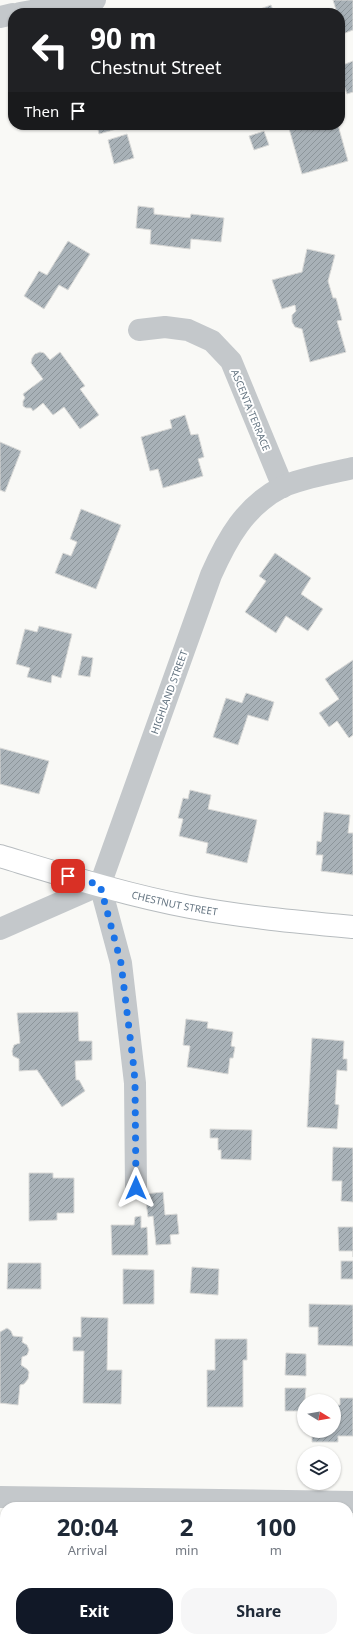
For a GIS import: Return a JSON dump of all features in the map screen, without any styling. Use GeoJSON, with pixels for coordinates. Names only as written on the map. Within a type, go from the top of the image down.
{"type":"FeatureCollection","features":[{"type":"Feature","properties":{"kind":"main road","name":"CHESTNUT STREET"},"geometry":{"type":"LineString","coordinates":[[0,856],[147,898],[191,907],[271,919],[353,927]]}},
{"type":"Feature","properties":{"kind":"street"},"geometry":{"type":"LineString","coordinates":[[49,8],[95,0]]}},
{"type":"Feature","properties":{"kind":"street","name":"ASCENTA TERRACE"},"geometry":{"type":"LineString","coordinates":[[139,330],[165,327],[188,330],[212,341],[231,361],[283,487]]}},
{"type":"Feature","properties":{"kind":"street","name":"HIGHLAND STREET"},"geometry":{"type":"LineString","coordinates":[[100,885],[211,575],[224,546],[240,521],[262,501],[283,487],[321,475],[353,468]]}},
{"type":"Feature","properties":{"kind":"street"},"geometry":{"type":"LineString","coordinates":[[0,929],[100,885],[121,963],[134,1075],[136,1188]]}},
{"type":"Feature","properties":{"kind":"street"},"geometry":{"type":"LineString","coordinates":[[0,1497],[51,1502]]}},
{"type":"Feature","properties":{"kind":"building"},"geometry":{"type":"Polygon","coordinates":[[[333,0],[353,0],[353,30],[345,33],[345,8],[335,8],[333,0]]]}},
{"type":"Feature","properties":{"kind":"building"},"geometry":{"type":"Polygon","coordinates":[[[271,5],[272,8],[263,8],[271,5]]]}},
{"type":"Feature","properties":{"kind":"building"},"geometry":{"type":"Polygon","coordinates":[[[353,61],[353,92],[347,94],[345,88],[345,64],[353,61]]]}},
{"type":"Feature","properties":{"kind":"building"},"geometry":{"type":"Polygon","coordinates":[[[98,130],[113,130],[99,134],[98,130]]]}},
{"type":"Feature","properties":{"kind":"building"},"geometry":{"type":"Polygon","coordinates":[[[289,130],[339,130],[348,161],[302,174],[289,130]]]}},
{"type":"Feature","properties":{"kind":"building"},"geometry":{"type":"Polygon","coordinates":[[[264,131],[269,145],[254,150],[249,136],[264,131]]]}},
{"type":"Feature","properties":{"kind":"building"},"geometry":{"type":"Polygon","coordinates":[[[127,134],[134,158],[114,164],[108,140],[127,134]]]}},
{"type":"Feature","properties":{"kind":"building"},"geometry":{"type":"Polygon","coordinates":[[[138,206],[154,208],[154,214],[190,218],[191,214],[224,218],[221,242],[191,239],[190,249],[150,244],[151,230],[136,228],[138,206]]]}},
{"type":"Feature","properties":{"kind":"building"},"geometry":{"type":"Polygon","coordinates":[[[68,241],[90,254],[68,290],[59,285],[44,309],[24,296],[39,271],[47,275],[68,241]]]}},
{"type":"Feature","properties":{"kind":"building"},"geometry":{"type":"Polygon","coordinates":[[[307,249],[335,255],[328,281],[333,298],[336,298],[342,320],[337,321],[346,352],[310,362],[302,329],[295,327],[292,322],[292,315],[296,311],[295,305],[282,309],[272,280],[302,272],[307,249]]]}},
{"type":"Feature","properties":{"kind":"building"},"geometry":{"type":"Polygon","coordinates":[[[40,352],[44,353],[50,360],[60,352],[85,386],[80,389],[99,415],[80,429],[64,407],[53,415],[43,403],[33,411],[31,408],[26,408],[23,406],[23,401],[25,398],[23,394],[43,379],[31,363],[35,354],[40,352]]]}},
{"type":"Feature","properties":{"kind":"building"},"geometry":{"type":"Polygon","coordinates":[[[185,415],[191,435],[198,434],[204,457],[198,459],[203,476],[163,488],[158,469],[150,471],[141,437],[172,428],[170,420],[185,415]]]}},
{"type":"Feature","properties":{"kind":"building"},"geometry":{"type":"Polygon","coordinates":[[[0,442],[21,451],[5,492],[0,490],[0,442]]]}},
{"type":"Feature","properties":{"kind":"building"},"geometry":{"type":"Polygon","coordinates":[[[81,509],[121,525],[96,589],[55,573],[63,553],[71,556],[77,542],[70,539],[81,509]]]}},
{"type":"Feature","properties":{"kind":"building"},"geometry":{"type":"Polygon","coordinates":[[[275,553],[311,578],[301,594],[323,609],[308,631],[286,616],[276,633],[245,612],[266,581],[259,576],[275,553]]]}},
{"type":"Feature","properties":{"kind":"building"},"geometry":{"type":"Polygon","coordinates":[[[39,626],[72,634],[61,678],[52,675],[51,683],[27,677],[30,668],[16,664],[25,629],[37,632],[39,626]]]}},
{"type":"Feature","properties":{"kind":"building"},"geometry":{"type":"Polygon","coordinates":[[[82,656],[93,658],[90,677],[78,675],[82,656]]]}},
{"type":"Feature","properties":{"kind":"building"},"geometry":{"type":"Polygon","coordinates":[[[353,660],[353,735],[349,738],[337,721],[329,727],[319,713],[339,699],[325,679],[353,660]]]}},
{"type":"Feature","properties":{"kind":"building"},"geometry":{"type":"Polygon","coordinates":[[[246,693],[274,702],[268,721],[248,715],[238,745],[213,737],[226,698],[242,703],[246,693]]]}},
{"type":"Feature","properties":{"kind":"building"},"geometry":{"type":"Polygon","coordinates":[[[0,748],[49,761],[39,794],[0,784],[0,748]]]}},
{"type":"Feature","properties":{"kind":"building"},"geometry":{"type":"Polygon","coordinates":[[[190,790],[211,795],[208,809],[257,820],[247,863],[206,853],[208,843],[179,836],[183,819],[178,818],[183,798],[188,799],[190,790]]]}},
{"type":"Feature","properties":{"kind":"building"},"geometry":{"type":"Polygon","coordinates":[[[324,812],[350,815],[348,833],[353,833],[353,875],[321,871],[323,855],[316,855],[317,841],[321,842],[324,812]]]}},
{"type":"Feature","properties":{"kind":"building"},"geometry":{"type":"Polygon","coordinates":[[[78,1012],[79,1041],[92,1041],[92,1060],[75,1061],[76,1080],[79,1080],[85,1091],[62,1107],[37,1070],[19,1071],[19,1059],[13,1056],[12,1051],[14,1045],[20,1043],[17,1013],[78,1012]]]}},
{"type":"Feature","properties":{"kind":"building"},"geometry":{"type":"Polygon","coordinates":[[[186,1019],[208,1022],[207,1028],[233,1032],[231,1046],[235,1047],[233,1058],[230,1058],[228,1074],[187,1067],[190,1046],[183,1045],[186,1019]]]}},
{"type":"Feature","properties":{"kind":"building"},"geometry":{"type":"Polygon","coordinates":[[[312,1038],[344,1041],[343,1059],[347,1059],[347,1071],[337,1070],[335,1104],[339,1105],[337,1129],[307,1127],[312,1038]]]}},
{"type":"Feature","properties":{"kind":"building"},"geometry":{"type":"Polygon","coordinates":[[[210,1129],[252,1130],[251,1160],[221,1159],[221,1150],[218,1150],[218,1138],[210,1138],[210,1129]]]}},
{"type":"Feature","properties":{"kind":"building"},"geometry":{"type":"Polygon","coordinates":[[[333,1147],[353,1148],[353,1202],[341,1201],[342,1181],[332,1181],[333,1147]]]}},
{"type":"Feature","properties":{"kind":"building"},"geometry":{"type":"Polygon","coordinates":[[[29,1173],[53,1173],[53,1178],[74,1178],[74,1213],[57,1213],[57,1220],[29,1221],[29,1173]]]}},
{"type":"Feature","properties":{"kind":"building"},"geometry":{"type":"Polygon","coordinates":[[[163,1192],[165,1215],[177,1214],[179,1234],[170,1235],[171,1244],[156,1245],[153,1216],[148,1217],[145,1194],[163,1192]]]}},
{"type":"Feature","properties":{"kind":"building"},"geometry":{"type":"Polygon","coordinates":[[[141,1216],[141,1228],[147,1227],[148,1255],[112,1255],[111,1225],[134,1225],[135,1217],[141,1216]]]}},
{"type":"Feature","properties":{"kind":"building"},"geometry":{"type":"Polygon","coordinates":[[[338,1227],[353,1227],[353,1251],[339,1251],[338,1227]]]}},
{"type":"Feature","properties":{"kind":"building"},"geometry":{"type":"Polygon","coordinates":[[[341,1261],[353,1261],[353,1279],[341,1279],[341,1261]]]}},
{"type":"Feature","properties":{"kind":"building"},"geometry":{"type":"Polygon","coordinates":[[[8,1263],[41,1263],[41,1289],[7,1289],[8,1263]]]}},
{"type":"Feature","properties":{"kind":"building"},"geometry":{"type":"Polygon","coordinates":[[[192,1267],[219,1269],[218,1295],[190,1293],[192,1267]]]}},
{"type":"Feature","properties":{"kind":"building"},"geometry":{"type":"Polygon","coordinates":[[[123,1269],[154,1270],[154,1304],[123,1304],[123,1269]]]}},
{"type":"Feature","properties":{"kind":"building"},"geometry":{"type":"Polygon","coordinates":[[[309,1304],[353,1305],[353,1346],[318,1345],[318,1327],[309,1327],[309,1304]]]}},
{"type":"Feature","properties":{"kind":"building"},"geometry":{"type":"Polygon","coordinates":[[[81,1317],[108,1318],[107,1370],[122,1370],[121,1404],[83,1403],[84,1351],[73,1351],[73,1337],[81,1337],[81,1317]]]}},
{"type":"Feature","properties":{"kind":"building"},"geometry":{"type":"Polygon","coordinates":[[[7,1328],[11,1331],[13,1336],[23,1337],[22,1342],[27,1345],[29,1350],[27,1355],[22,1357],[21,1365],[29,1372],[28,1379],[24,1384],[20,1385],[18,1405],[0,1403],[0,1332],[7,1328]]]}},
{"type":"Feature","properties":{"kind":"building"},"geometry":{"type":"Polygon","coordinates":[[[215,1339],[247,1339],[247,1360],[243,1360],[243,1407],[207,1407],[207,1370],[215,1370],[215,1339]]]}},
{"type":"Feature","properties":{"kind":"building"},"geometry":{"type":"Polygon","coordinates":[[[286,1353],[306,1354],[306,1376],[285,1375],[286,1353]]]}},
{"type":"Feature","properties":{"kind":"building"},"geometry":{"type":"Polygon","coordinates":[[[285,1388],[306,1388],[305,1394],[297,1394],[297,1411],[285,1411],[285,1388]]]}},
{"type":"Feature","properties":{"kind":"building"},"geometry":{"type":"Polygon","coordinates":[[[341,1398],[353,1398],[353,1436],[341,1436],[341,1398]]]}},
{"type":"Feature","properties":{"kind":"building"},"geometry":{"type":"Polygon","coordinates":[[[312,1438],[338,1438],[338,1442],[312,1442],[312,1438]]]}},
{"type":"Feature","properties":{"kind":"route"},"geometry":{"type":"LineString","coordinates":[[68,876],[100,885],[121,963],[135,1083],[136,1188]]}}]}
